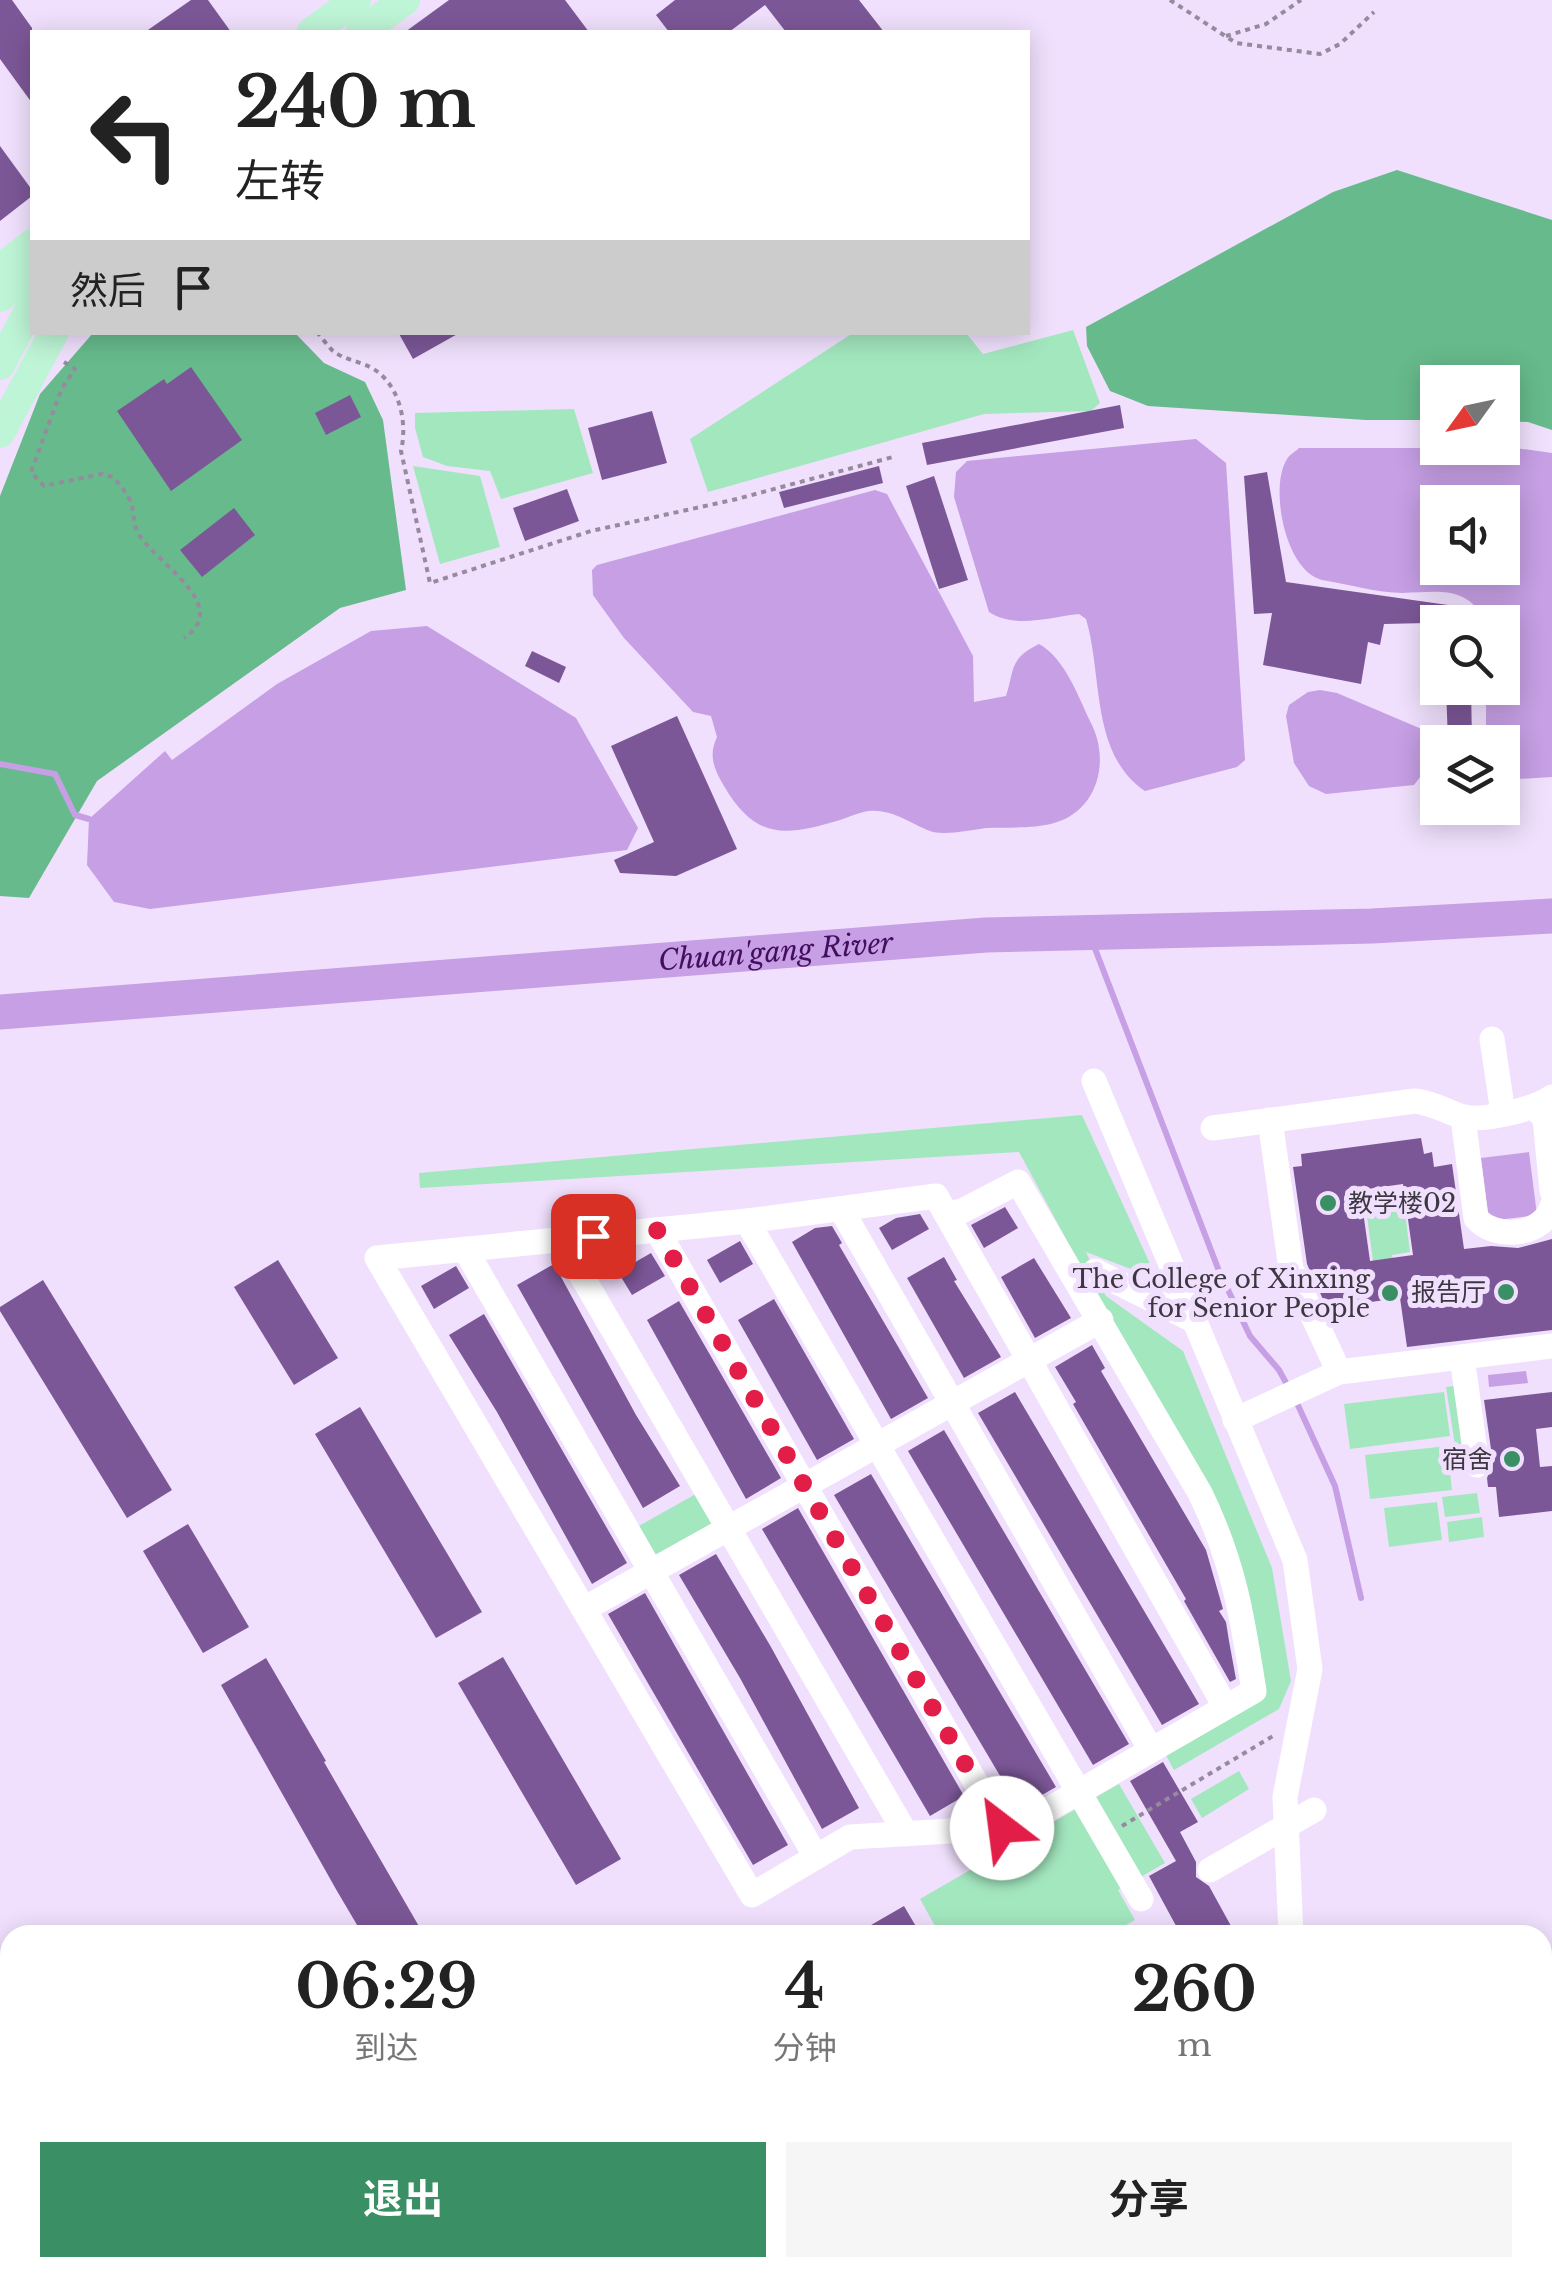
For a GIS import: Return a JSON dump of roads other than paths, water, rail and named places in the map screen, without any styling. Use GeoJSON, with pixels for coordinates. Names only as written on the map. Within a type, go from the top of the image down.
{"type":"FeatureCollection","features":[{"type":"Feature","properties":{"kind":"main road"},"geometry":{"type":"LineString","coordinates":[[315,30],[356,0]]}},
{"type":"Feature","properties":{"kind":"main road"},"geometry":{"type":"LineString","coordinates":[[365,30],[406,0]]}},
{"type":"Feature","properties":{"kind":"main road"},"geometry":{"type":"LineString","coordinates":[[0,269],[30,246]]}},
{"type":"Feature","properties":{"kind":"main road"},"geometry":{"type":"LineString","coordinates":[[0,297],[30,274]]}},
{"type":"Feature","properties":{"kind":"main road"},"geometry":{"type":"LineString","coordinates":[[0,364],[30,309]]}},
{"type":"Feature","properties":{"kind":"main road"},"geometry":{"type":"LineString","coordinates":[[0,434],[49,340]]}},
{"type":"Feature","properties":{"kind":"street"},"geometry":{"type":"LineString","coordinates":[[1492,1039],[1503,1113]]}},
{"type":"Feature","properties":{"kind":"street"},"geometry":{"type":"LineString","coordinates":[[1094,1082],[1295,1560],[1310,1669],[1284,1797],[1290,1925]]}},
{"type":"Feature","properties":{"kind":"street"},"geometry":{"type":"LineString","coordinates":[[1213,1128],[1415,1100],[1463,1118],[1544,1103],[1552,1191]]}},
{"type":"Feature","properties":{"kind":"street"},"geometry":{"type":"LineString","coordinates":[[1463,1118],[1476,1218],[1485,1229],[1498,1232],[1536,1228],[1551,1213],[1552,1206]]}},
{"type":"Feature","properties":{"kind":"street"},"geometry":{"type":"LineString","coordinates":[[1270,1120],[1291,1269],[1339,1372]]}},
{"type":"Feature","properties":{"kind":"street"},"geometry":{"type":"LineString","coordinates":[[946,1214],[962,1211],[1018,1182],[1200,1493],[1223,1542],[1241,1606],[1254,1690],[1018,1828],[850,1837],[752,1895],[377,1258],[747,1221],[936,1196],[946,1214],[1028,1360],[1225,1706]]}},
{"type":"Feature","properties":{"kind":"street"},"geometry":{"type":"LineString","coordinates":[[841,1208],[1151,1750]]}},
{"type":"Feature","properties":{"kind":"street"},"geometry":{"type":"LineString","coordinates":[[747,1221],[1141,1899]]}},
{"type":"Feature","properties":{"kind":"street"},"geometry":{"type":"LineString","coordinates":[[657,1230],[1002,1828]]}},
{"type":"Feature","properties":{"kind":"street"},"geometry":{"type":"LineString","coordinates":[[561,1240],[906,1834]]}},
{"type":"Feature","properties":{"kind":"street"},"geometry":{"type":"LineString","coordinates":[[465,1249],[816,1857]]}},
{"type":"Feature","properties":{"kind":"street"},"geometry":{"type":"LineString","coordinates":[[1095,1271],[1193,1320]]}},
{"type":"Feature","properties":{"kind":"street"},"geometry":{"type":"LineString","coordinates":[[584,1609],[1100,1320]]}},
{"type":"Feature","properties":{"kind":"street"},"geometry":{"type":"LineString","coordinates":[[1235,1420],[1339,1372],[1552,1346]]}},
{"type":"Feature","properties":{"kind":"street"},"geometry":{"type":"LineString","coordinates":[[1462,1357],[1477,1466]]}},
{"type":"Feature","properties":{"kind":"street"},"geometry":{"type":"LineString","coordinates":[[1210,1870],[1314,1810]]}},
{"type":"Feature","properties":{"kind":"waterway"},"geometry":{"type":"LineString","coordinates":[[0,764],[55,774],[75,815],[89,819]]}},
{"type":"Feature","properties":{"kind":"waterway","name":"Chuan'gang River"},"geometry":{"type":"LineString","coordinates":[[0,1012],[986,935],[1372,926],[1552,916]]}},
{"type":"Feature","properties":{"kind":"waterway"},"geometry":{"type":"LineString","coordinates":[[1089,933],[1219,1271],[1250,1336],[1279,1370],[1290,1390]]}},
{"type":"Feature","properties":{"kind":"waterway"},"geometry":{"type":"LineString","coordinates":[[1296,1401],[1335,1486],[1361,1598]]}},
{"type":"Feature","properties":{"kind":"place","name":"教学楼02"},"geometry":{"type":"Point","coordinates":[1328,1203]}},
{"type":"Feature","properties":{"kind":"place","name":"报告厅"},"geometry":{"type":"Point","coordinates":[1506,1292]}},
{"type":"Feature","properties":{"kind":"place","name":"The College of Xinxing for Senior People"},"geometry":{"type":"Point","coordinates":[1390,1293]}},
{"type":"Feature","properties":{"kind":"place","name":"宿舍"},"geometry":{"type":"Point","coordinates":[1512,1459]}}]}
